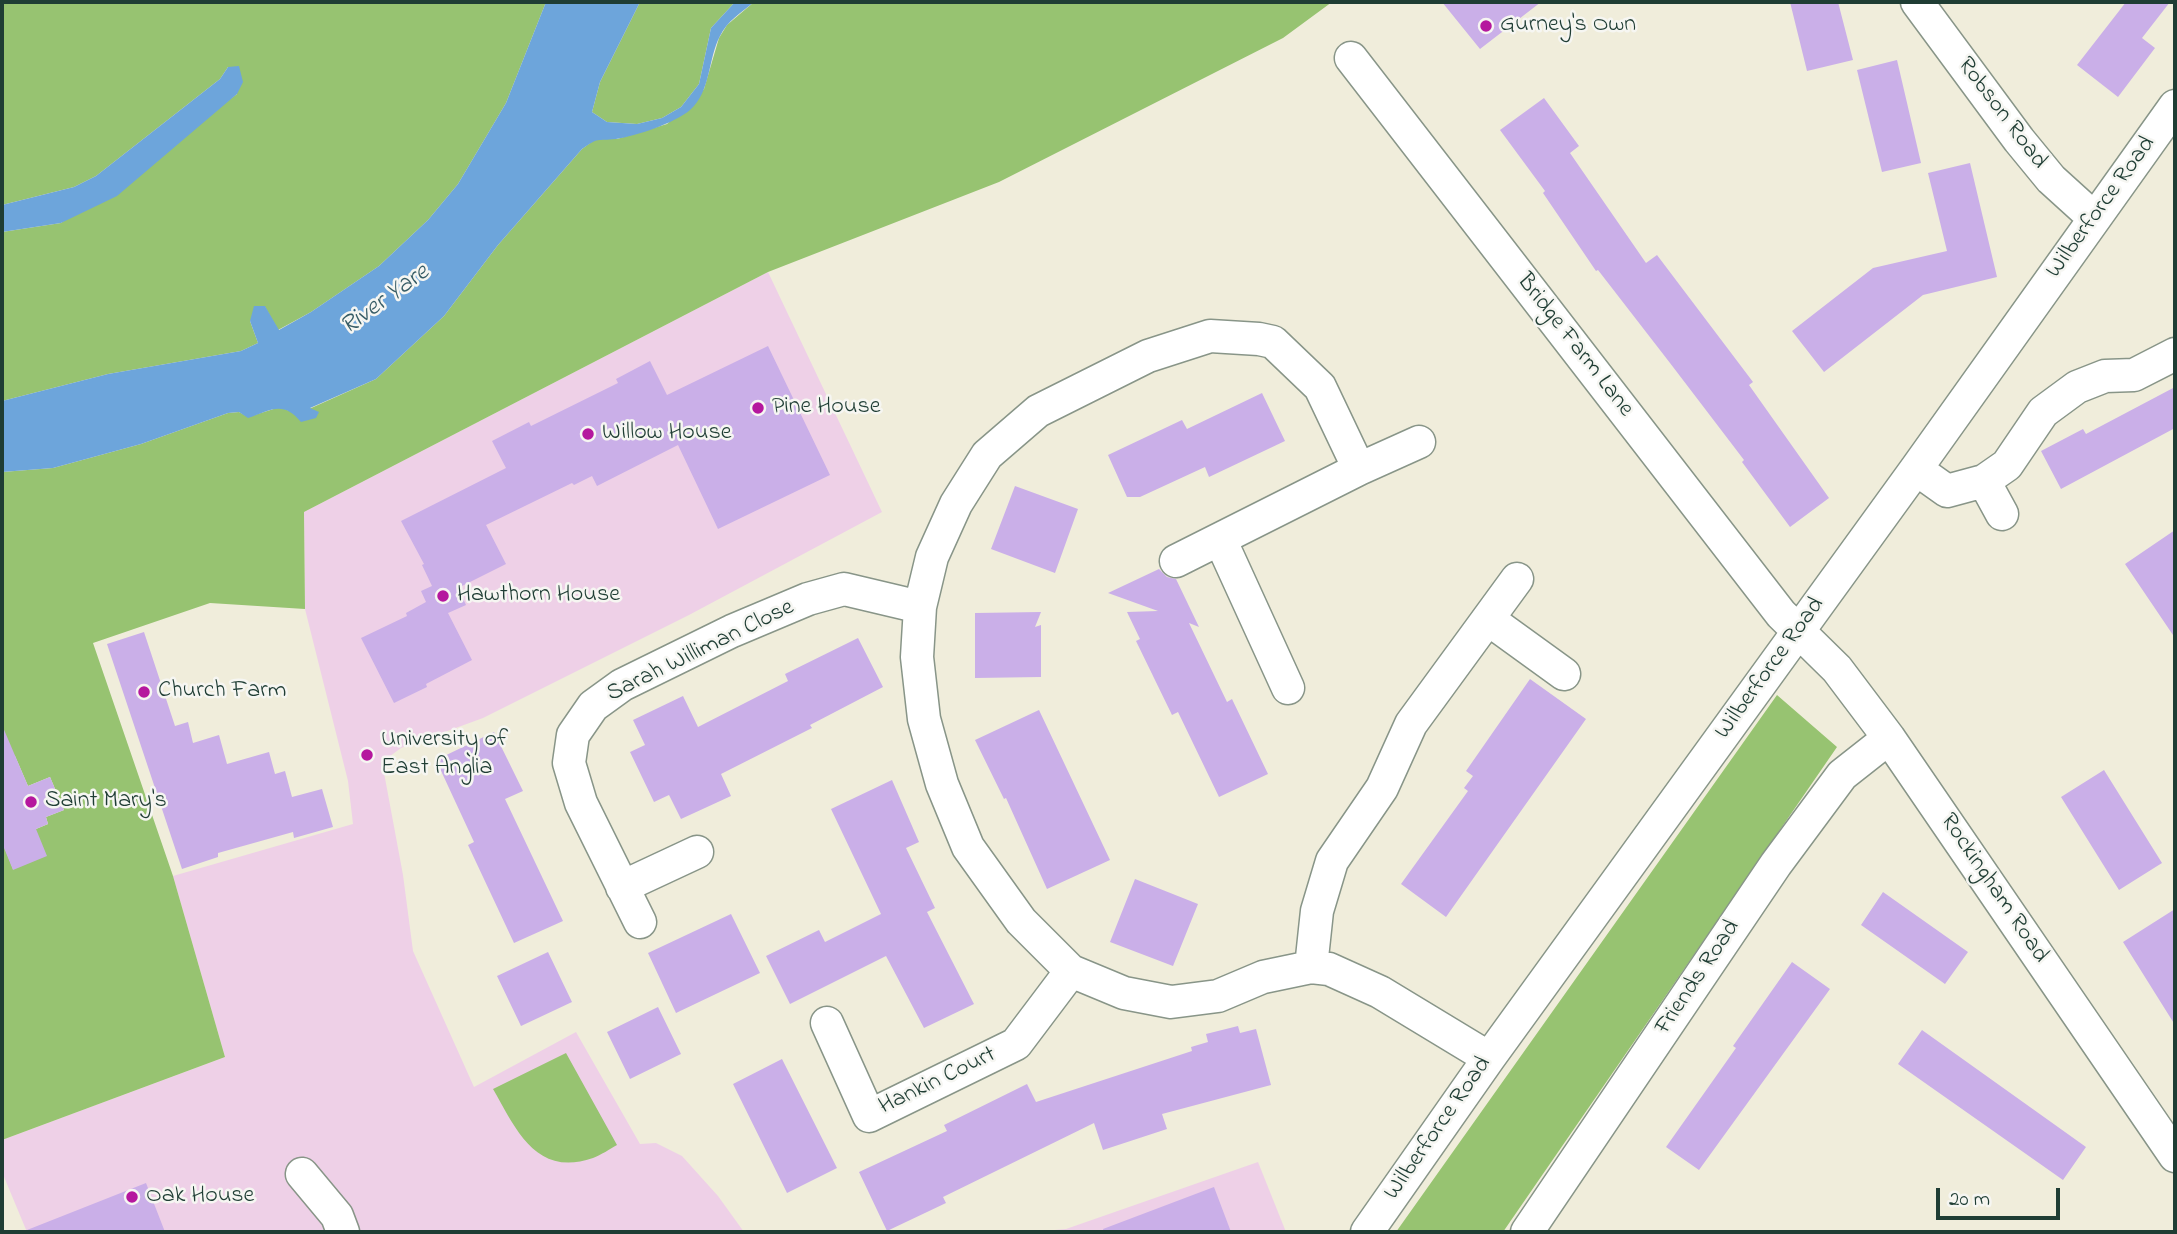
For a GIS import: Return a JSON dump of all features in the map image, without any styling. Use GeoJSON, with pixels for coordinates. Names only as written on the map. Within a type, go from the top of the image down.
{"type":"FeatureCollection","features":[{"type":"Feature","properties":{"kind":"street","name":"Robson Road"},"geometry":{"type":"LineString","coordinates":[[1917,2],[2019,140],[2051,178],[2094,218]]}},
{"type":"Feature","properties":{"kind":"street","name":"Bridge Farm Lane"},"geometry":{"type":"LineString","coordinates":[[1351,58],[1781,614],[1799,631]]}},
{"type":"Feature","properties":{"kind":"street","name":"Wilberforce Road"},"geometry":{"type":"LineString","coordinates":[[1367,1232],[1489,1058],[2175,106]]}},
{"type":"Feature","properties":{"kind":"street"},"geometry":{"type":"LineString","coordinates":[[1359,469],[1320,387],[1273,342],[1259,339],[1210,336],[1172,348],[1148,356],[1038,411],[987,455],[956,505],[932,557],[920,607],[917,657],[924,719],[942,784],[968,847],[1021,921],[1071,971],[1124,993],[1171,1002],[1218,996],[1263,977],[1311,967],[1329,969],[1380,992],[1489,1058]]}},
{"type":"Feature","properties":{"kind":"street"},"geometry":{"type":"LineString","coordinates":[[1916,469],[1947,491],[1984,481],[2007,465],[2043,412],[2077,387],[2105,376],[2134,375],[2175,354]]}},
{"type":"Feature","properties":{"kind":"street"},"geometry":{"type":"LineString","coordinates":[[1176,561],[1359,469],[1419,442]]}},
{"type":"Feature","properties":{"kind":"street"},"geometry":{"type":"LineString","coordinates":[[1984,481],[2002,514]]}},
{"type":"Feature","properties":{"kind":"street"},"geometry":{"type":"LineString","coordinates":[[1220,539],[1288,688]]}},
{"type":"Feature","properties":{"kind":"street"},"geometry":{"type":"LineString","coordinates":[[1311,967],[1317,911],[1332,861],[1382,788],[1411,724],[1517,579]]}},
{"type":"Feature","properties":{"kind":"street","name":"Sarah Williman Close"},"geometry":{"type":"LineString","coordinates":[[640,922],[581,803],[569,763],[573,735],[593,706],[622,685],[732,631],[808,599],[844,589],[920,607]]}},
{"type":"Feature","properties":{"kind":"street"},"geometry":{"type":"LineString","coordinates":[[1488,619],[1564,674]]}},
{"type":"Feature","properties":{"kind":"street","name":"Rockingham Road"},"geometry":{"type":"LineString","coordinates":[[1799,631],[1837,669],[1889,738],[2175,1156]]}},
{"type":"Feature","properties":{"kind":"street","name":"Friends Road"},"geometry":{"type":"LineString","coordinates":[[1527,1232],[1776,864],[1842,775],[1889,738]]}},
{"type":"Feature","properties":{"kind":"street"},"geometry":{"type":"LineString","coordinates":[[622,887],[697,852]]}},
{"type":"Feature","properties":{"kind":"street","name":"Hankin Court"},"geometry":{"type":"LineString","coordinates":[[827,1023],[869,1116],[1016,1044],[1071,971]]}},
{"type":"Feature","properties":{"kind":"street"},"geometry":{"type":"LineString","coordinates":[[302,1174],[337,1216],[343,1232]]}},
{"type":"Feature","properties":{"kind":"shaded area","name":"University of East Anglia"},"geometry":{"type":"Polygon","coordinates":[[[768,272],[882,512],[689,615],[483,718],[401,748],[382,762],[403,875],[413,951],[474,1087],[576,1032],[640,1144],[656,1143],[682,1156],[718,1196],[744,1232],[27,1232],[2,1172],[2,1140],[225,1057],[173,876],[353,824],[348,781],[305,609],[304,512],[768,272]]]}},
{"type":"Feature","properties":{"kind":"shaded area"},"geometry":{"type":"Polygon","coordinates":[[[1258,1162],[1286,1232],[1031,1232],[1066,1229],[1258,1162]]]}},
{"type":"Feature","properties":{"kind":"green space"},"geometry":{"type":"Polygon","coordinates":[[[2,2],[546,2],[506,103],[458,184],[428,220],[379,266],[311,312],[278,330],[265,307],[250,321],[258,343],[241,351],[108,374],[2,401],[2,232],[61,223],[237,94],[228,67],[220,79],[96,176],[74,187],[2,205],[2,2]]]}},
{"type":"Feature","properties":{"kind":"green space"},"geometry":{"type":"Polygon","coordinates":[[[640,2],[735,2],[711,28],[699,84],[681,107],[662,118],[637,124],[607,122],[592,112],[600,82],[640,2]]]}},
{"type":"Feature","properties":{"kind":"green space"},"geometry":{"type":"Polygon","coordinates":[[[754,2],[1332,2],[1283,38],[999,182],[768,272],[304,512],[305,609],[210,603],[93,643],[173,876],[225,1057],[2,1140],[2,841],[13,869],[36,829],[48,824],[46,817],[64,810],[50,777],[28,786],[15,756],[2,750],[2,472],[53,468],[141,444],[228,413],[239,412],[248,417],[280,407],[292,412],[309,409],[376,379],[444,316],[498,245],[582,149],[597,138],[617,139],[667,124],[704,89],[719,38],[727,25],[754,2]]]}},
{"type":"Feature","properties":{"kind":"green space"},"geometry":{"type":"Polygon","coordinates":[[[1777,695],[1837,747],[1503,1232],[1396,1232],[1777,695]]]}},
{"type":"Feature","properties":{"kind":"green space"},"geometry":{"type":"Polygon","coordinates":[[[566,1053],[617,1145],[593,1158],[573,1162],[542,1156],[530,1146],[493,1089],[566,1053]]]}},
{"type":"Feature","properties":{"kind":"water","name":"River Yare"},"geometry":{"type":"Polygon","coordinates":[[[546,2],[640,2],[600,82],[592,112],[607,122],[637,124],[662,118],[681,107],[699,84],[711,28],[735,2],[754,2],[723,31],[716,45],[702,94],[690,110],[655,128],[616,139],[598,140],[582,149],[498,245],[444,316],[376,379],[310,408],[319,412],[316,418],[301,422],[282,409],[270,410],[248,418],[239,412],[228,413],[141,444],[53,468],[2,472],[2,401],[108,374],[241,351],[258,343],[250,321],[254,306],[265,306],[279,330],[379,266],[428,220],[458,184],[506,103],[546,2]]]}},
{"type":"Feature","properties":{"kind":"water"},"geometry":{"type":"Polygon","coordinates":[[[239,66],[243,82],[237,94],[117,196],[61,223],[2,232],[2,205],[74,187],[96,176],[220,79],[228,67],[239,66]]]}},
{"type":"Feature","properties":{"kind":"building","name":"Gurney's Own"},"geometry":{"type":"Polygon","coordinates":[[[1442,2],[1541,2],[1480,49],[1442,2]]]}},
{"type":"Feature","properties":{"kind":"building"},"geometry":{"type":"Polygon","coordinates":[[[1790,2],[1838,2],[1853,60],[1807,71],[1790,2]]]}},
{"type":"Feature","properties":{"kind":"building"},"geometry":{"type":"Polygon","coordinates":[[[2126,2],[2170,2],[2142,38],[2155,48],[2118,97],[2077,65],[2126,2]]]}},
{"type":"Feature","properties":{"kind":"building"},"geometry":{"type":"Polygon","coordinates":[[[1897,60],[1921,163],[1882,172],[1857,70],[1897,60]]]}},
{"type":"Feature","properties":{"kind":"building"},"geometry":{"type":"Polygon","coordinates":[[[1544,98],[1579,146],[1570,153],[1646,263],[1657,255],[1753,382],[1749,385],[1829,498],[1790,527],[1742,462],[1744,460],[1598,270],[1596,271],[1543,193],[1545,191],[1500,130],[1544,98]]]}},
{"type":"Feature","properties":{"kind":"building"},"geometry":{"type":"Polygon","coordinates":[[[1970,163],[1997,277],[1923,295],[1824,372],[1792,331],[1873,268],[1947,251],[1928,173],[1970,163]]]}},
{"type":"Feature","properties":{"kind":"building"},"geometry":{"type":"Polygon","coordinates":[[[768,346],[830,475],[718,529],[678,445],[597,486],[592,476],[574,485],[572,483],[486,525],[506,564],[458,588],[466,605],[448,613],[472,660],[394,703],[361,638],[407,616],[406,613],[426,602],[421,591],[432,586],[422,565],[424,564],[401,521],[506,468],[492,441],[529,422],[531,426],[618,383],[616,379],[650,361],[667,395],[768,346]]]}},
{"type":"Feature","properties":{"kind":"building"},"geometry":{"type":"Polygon","coordinates":[[[2175,387],[2175,428],[2061,489],[2041,451],[2083,429],[2086,434],[2175,387]]]}},
{"type":"Feature","properties":{"kind":"building"},"geometry":{"type":"Polygon","coordinates":[[[1262,393],[1285,441],[1209,477],[1205,467],[1140,497],[1127,497],[1108,455],[1182,420],[1187,429],[1262,393]]]}},
{"type":"Feature","properties":{"kind":"building"},"geometry":{"type":"Polygon","coordinates":[[[1015,486],[1078,509],[1055,573],[991,549],[1015,486]]]}},
{"type":"Feature","properties":{"kind":"building"},"geometry":{"type":"Polygon","coordinates":[[[2175,530],[2175,638],[2125,564],[2175,530]]]}},
{"type":"Feature","properties":{"kind":"building"},"geometry":{"type":"Polygon","coordinates":[[[1159,569],[1167,577],[1176,579],[1199,627],[1189,623],[1227,702],[1232,699],[1268,774],[1219,797],[1178,712],[1172,715],[1136,641],[1140,639],[1127,612],[1158,611],[1108,593],[1159,569]]]}},
{"type":"Feature","properties":{"kind":"building"},"geometry":{"type":"Polygon","coordinates":[[[1041,612],[1035,627],[1041,625],[1041,677],[975,678],[975,613],[1041,612]]]}},
{"type":"Feature","properties":{"kind":"building"},"geometry":{"type":"Polygon","coordinates":[[[144,632],[175,726],[188,722],[193,743],[219,735],[227,764],[269,752],[275,774],[285,771],[292,797],[322,789],[333,827],[294,838],[293,832],[218,853],[218,857],[182,869],[107,644],[144,632]]]}},
{"type":"Feature","properties":{"kind":"building"},"geometry":{"type":"Polygon","coordinates":[[[858,638],[883,687],[810,725],[812,728],[721,774],[731,796],[681,819],[669,795],[654,802],[630,752],[645,745],[633,720],[683,696],[698,727],[788,681],[785,674],[858,638]]]}},
{"type":"Feature","properties":{"kind":"building"},"geometry":{"type":"Polygon","coordinates":[[[1530,679],[1586,719],[1446,917],[1401,884],[1468,791],[1464,788],[1473,776],[1466,771],[1530,679]]]}},
{"type":"Feature","properties":{"kind":"building"},"geometry":{"type":"Polygon","coordinates":[[[1039,710],[1110,860],[1047,889],[1006,798],[1004,799],[975,740],[1039,710]]]}},
{"type":"Feature","properties":{"kind":"building","name":"Saint Mary's"},"geometry":{"type":"Polygon","coordinates":[[[2,725],[28,786],[50,777],[64,810],[46,817],[48,824],[36,829],[47,856],[13,870],[2,843],[2,725]]]}},
{"type":"Feature","properties":{"kind":"building"},"geometry":{"type":"Polygon","coordinates":[[[494,732],[523,791],[505,799],[563,921],[514,943],[468,845],[474,842],[436,760],[494,732]]]}},
{"type":"Feature","properties":{"kind":"building"},"geometry":{"type":"Polygon","coordinates":[[[2104,770],[2162,863],[2119,890],[2061,797],[2104,770]]]}},
{"type":"Feature","properties":{"kind":"building"},"geometry":{"type":"Polygon","coordinates":[[[892,780],[919,842],[906,848],[935,908],[927,912],[974,1004],[924,1028],[886,956],[790,1004],[766,956],[819,930],[825,942],[881,914],[831,809],[892,780]]]}},
{"type":"Feature","properties":{"kind":"building"},"geometry":{"type":"Polygon","coordinates":[[[1135,879],[1198,904],[1173,966],[1110,942],[1135,879]]]}},
{"type":"Feature","properties":{"kind":"building"},"geometry":{"type":"Polygon","coordinates":[[[1883,892],[1968,952],[1945,984],[1861,925],[1883,892]]]}},
{"type":"Feature","properties":{"kind":"building"},"geometry":{"type":"Polygon","coordinates":[[[2175,909],[2175,1025],[2123,942],[2175,909]]]}},
{"type":"Feature","properties":{"kind":"building"},"geometry":{"type":"Polygon","coordinates":[[[731,914],[760,973],[676,1013],[648,953],[731,914]]]}},
{"type":"Feature","properties":{"kind":"building"},"geometry":{"type":"Polygon","coordinates":[[[548,952],[572,1002],[521,1026],[497,976],[548,952]]]}},
{"type":"Feature","properties":{"kind":"building"},"geometry":{"type":"Polygon","coordinates":[[[1792,962],[1830,989],[1699,1170],[1666,1147],[1736,1048],[1733,1046],[1792,962]]]}},
{"type":"Feature","properties":{"kind":"building"},"geometry":{"type":"Polygon","coordinates":[[[658,1007],[681,1054],[630,1079],[607,1032],[658,1007]]]}},
{"type":"Feature","properties":{"kind":"building"},"geometry":{"type":"Polygon","coordinates":[[[1238,1026],[1240,1033],[1256,1029],[1271,1085],[1162,1114],[1167,1129],[1103,1150],[1094,1123],[943,1197],[946,1203],[887,1231],[859,1172],[947,1131],[944,1125],[1027,1084],[1036,1102],[1192,1051],[1191,1047],[1208,1042],[1206,1034],[1238,1026]]]}},
{"type":"Feature","properties":{"kind":"building"},"geometry":{"type":"Polygon","coordinates":[[[1922,1030],[2086,1147],[2063,1180],[1898,1064],[1922,1030]]]}},
{"type":"Feature","properties":{"kind":"building"},"geometry":{"type":"Polygon","coordinates":[[[782,1059],[837,1168],[787,1193],[733,1084],[782,1059]]]}},
{"type":"Feature","properties":{"kind":"building","name":"Oak House"},"geometry":{"type":"Polygon","coordinates":[[[146,1183],[165,1232],[27,1230],[146,1183]]]}},
{"type":"Feature","properties":{"kind":"building"},"geometry":{"type":"Polygon","coordinates":[[[1214,1187],[1231,1232],[1104,1232],[1103,1229],[1214,1187]]]}},
{"type":"Feature","properties":{"kind":"place","name":"Gurney's Own"},"geometry":{"type":"Point","coordinates":[1486,26]}},
{"type":"Feature","properties":{"kind":"place","name":"Pine House"},"geometry":{"type":"Point","coordinates":[758,408]}},
{"type":"Feature","properties":{"kind":"place","name":"Willow House"},"geometry":{"type":"Point","coordinates":[588,434]}},
{"type":"Feature","properties":{"kind":"place","name":"Hawthorn House"},"geometry":{"type":"Point","coordinates":[443,596]}},
{"type":"Feature","properties":{"kind":"place","name":"Church Farm"},"geometry":{"type":"Point","coordinates":[144,692]}},
{"type":"Feature","properties":{"kind":"place","name":"University of East Anglia"},"geometry":{"type":"Point","coordinates":[367,755]}},
{"type":"Feature","properties":{"kind":"place","name":"Saint Mary's"},"geometry":{"type":"Point","coordinates":[31,802]}},
{"type":"Feature","properties":{"kind":"place","name":"Oak House"},"geometry":{"type":"Point","coordinates":[132,1197]}}]}
